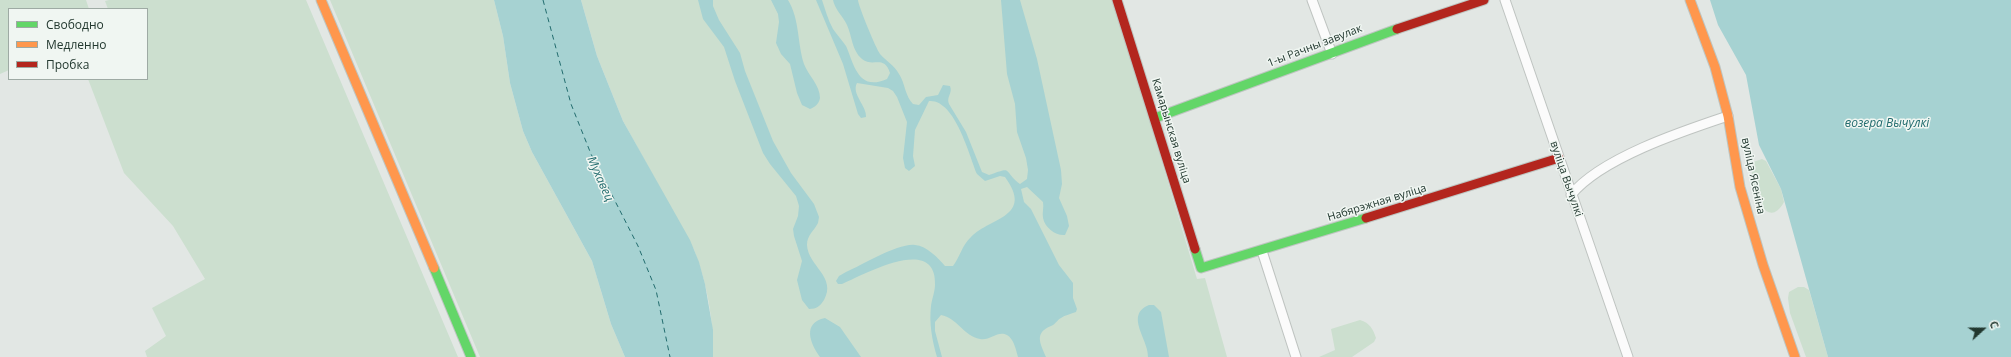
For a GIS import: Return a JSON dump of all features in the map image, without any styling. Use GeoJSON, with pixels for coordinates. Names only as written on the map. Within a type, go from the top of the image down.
{"type":"FeatureCollection","features":[{"type":"Feature","properties":{"kind":"street"},"geometry":{"type":"LineString","coordinates":[[321,0],[472,357]]}},
{"type":"Feature","properties":{"kind":"street","name":"Камарынская вуліца"},"geometry":{"type":"LineString","coordinates":[[1117,0],[1201,268]]}},
{"type":"Feature","properties":{"kind":"street"},"geometry":{"type":"LineString","coordinates":[[1312,0],[1332,54]]}},
{"type":"Feature","properties":{"kind":"street","name":"1-ы Рачны завулак"},"geometry":{"type":"LineString","coordinates":[[1155,118],[1332,54],[1388,31],[1484,0]]}},
{"type":"Feature","properties":{"kind":"street","name":"вуліца Вычулкі"},"geometry":{"type":"LineString","coordinates":[[1506,0],[1571,195],[1628,357]]}},
{"type":"Feature","properties":{"kind":"street","name":"вуліца Ясеніна"},"geometry":{"type":"LineString","coordinates":[[1690,0],[1715,67],[1728,116],[1740,187],[1763,266],[1795,357]]}},
{"type":"Feature","properties":{"kind":"street"},"geometry":{"type":"LineString","coordinates":[[1571,195],[1585,180],[1608,165],[1678,133],[1728,116]]}},
{"type":"Feature","properties":{"kind":"street","name":"Набярэжная вуліца"},"geometry":{"type":"LineString","coordinates":[[1201,268],[1262,251],[1559,158]]}},
{"type":"Feature","properties":{"kind":"street"},"geometry":{"type":"LineString","coordinates":[[1262,251],[1296,357]]}},
{"type":"Feature","properties":{"kind":"green space"},"geometry":{"type":"Polygon","coordinates":[[[0,0],[86,0],[89,8],[8,8],[8,70],[0,74],[0,0]]]}},
{"type":"Feature","properties":{"kind":"green space"},"geometry":{"type":"Polygon","coordinates":[[[306,0],[458,357],[147,357],[145,351],[166,336],[152,308],[205,279],[173,226],[124,173],[88,80],[148,80],[148,8],[108,8],[105,1],[306,0]]]}},
{"type":"Feature","properties":{"kind":"green space"},"geometry":{"type":"Polygon","coordinates":[[[330,0],[494,0],[503,36],[510,83],[523,131],[532,152],[592,261],[611,324],[625,357],[480,357],[330,0]]]}},
{"type":"Feature","properties":{"kind":"green space"},"geometry":{"type":"Polygon","coordinates":[[[581,0],[1112,0],[1197,279],[1205,278],[1227,357],[713,357],[709,302],[699,263],[694,250],[623,121],[597,56],[581,0]]]}},
{"type":"Feature","properties":{"kind":"green space"},"geometry":{"type":"Polygon","coordinates":[[[1762,159],[1766,161],[1781,189],[1784,202],[1777,211],[1770,213],[1764,209],[1759,202],[1753,181],[1753,162],[1762,159]]]}},
{"type":"Feature","properties":{"kind":"green space"},"geometry":{"type":"Polygon","coordinates":[[[1798,287],[1804,287],[1809,290],[1828,357],[1806,357],[1790,313],[1788,298],[1789,292],[1798,287]]]}},
{"type":"Feature","properties":{"kind":"green space"},"geometry":{"type":"Polygon","coordinates":[[[1360,320],[1369,325],[1372,329],[1376,338],[1374,342],[1352,357],[1319,357],[1335,350],[1331,329],[1360,320]]]}},
{"type":"Feature","properties":{"kind":"water","name":"Мухавец"},"geometry":{"type":"Polygon","coordinates":[[[494,0],[581,0],[597,56],[623,121],[690,240],[699,262],[705,284],[713,330],[713,357],[625,357],[611,324],[592,261],[532,152],[523,131],[510,83],[503,36],[494,0]]]}},
{"type":"Feature","properties":{"kind":"water"},"geometry":{"type":"Polygon","coordinates":[[[698,0],[713,0],[713,6],[719,20],[740,53],[745,71],[773,141],[791,173],[814,204],[819,217],[818,223],[807,242],[812,259],[825,278],[827,285],[827,292],[824,300],[816,308],[809,309],[802,300],[797,280],[802,261],[793,229],[798,216],[799,206],[796,196],[763,153],[735,81],[724,47],[703,19],[698,0]]]}},
{"type":"Feature","properties":{"kind":"water"},"geometry":{"type":"Polygon","coordinates":[[[771,0],[788,0],[795,15],[804,64],[816,84],[820,98],[819,102],[810,109],[802,105],[797,93],[790,64],[781,54],[776,43],[779,22],[778,14],[771,0]]]}},
{"type":"Feature","properties":{"kind":"water"},"geometry":{"type":"Polygon","coordinates":[[[816,0],[822,0],[831,26],[846,46],[859,74],[863,79],[869,82],[877,82],[887,79],[890,73],[888,67],[885,64],[866,61],[859,56],[854,48],[847,25],[835,7],[833,0],[858,0],[871,36],[880,54],[897,71],[910,101],[913,104],[919,105],[926,97],[938,95],[943,85],[950,86],[951,91],[948,102],[966,132],[982,172],[989,175],[1005,170],[1020,184],[1027,179],[1028,170],[1026,158],[1017,132],[1015,104],[1007,74],[1001,0],[1020,0],[1037,59],[1061,170],[1062,184],[1059,198],[1067,216],[1069,226],[1065,235],[1055,233],[1048,228],[1043,218],[1043,202],[1027,187],[1021,189],[1024,202],[1031,209],[1059,265],[1073,283],[1073,298],[1077,309],[1076,312],[1066,315],[1058,320],[1040,335],[1040,343],[1046,357],[1018,357],[1013,342],[1007,335],[1000,334],[987,339],[980,339],[969,334],[952,320],[941,315],[935,322],[935,331],[942,357],[937,357],[932,338],[930,319],[935,285],[932,270],[924,262],[912,259],[897,262],[866,273],[842,284],[838,284],[836,281],[839,276],[880,255],[908,245],[915,245],[924,248],[939,259],[945,266],[953,266],[968,240],[979,230],[1006,214],[1012,208],[1015,200],[1013,190],[1005,177],[1000,176],[985,181],[977,174],[954,118],[938,103],[929,101],[915,130],[913,156],[915,166],[909,171],[905,168],[903,158],[907,122],[897,97],[893,91],[888,88],[857,83],[857,96],[866,113],[866,117],[861,118],[858,114],[843,64],[816,0]]]}},
{"type":"Feature","properties":{"kind":"water","name":"возера Вычулкі"},"geometry":{"type":"Polygon","coordinates":[[[1710,0],[2011,0],[2011,357],[1828,357],[1781,189],[1759,145],[1746,75],[1718,25],[1710,0]]]}},
{"type":"Feature","properties":{"kind":"water"},"geometry":{"type":"Polygon","coordinates":[[[1149,305],[1154,305],[1161,312],[1169,357],[1148,357],[1138,321],[1138,315],[1142,309],[1149,305]]]}},
{"type":"Feature","properties":{"kind":"water"},"geometry":{"type":"Polygon","coordinates":[[[825,318],[840,327],[861,357],[820,357],[813,346],[810,334],[813,324],[825,318]]]}},
{"type":"Feature","properties":{"kind":"ferry route"},"geometry":{"type":"LineString","coordinates":[[543,0],[571,104],[591,154],[638,246],[656,290],[670,357]]}},
{"type":"Feature","properties":{"kind":"traffic: fast"},"geometry":{"type":"LineString","coordinates":[[1155,118],[1397,29]]}},
{"type":"Feature","properties":{"kind":"traffic: fast"},"geometry":{"type":"LineString","coordinates":[[1195,249],[1201,268],[1366,218]]}},
{"type":"Feature","properties":{"kind":"traffic: fast"},"geometry":{"type":"LineString","coordinates":[[434,268],[471,357]]}},
{"type":"Feature","properties":{"kind":"traffic: slow"},"geometry":{"type":"LineString","coordinates":[[321,0],[434,268]]}},
{"type":"Feature","properties":{"kind":"traffic: slow"},"geometry":{"type":"LineString","coordinates":[[1690,0],[1715,67],[1728,116],[1740,187],[1763,265],[1795,357]]}},
{"type":"Feature","properties":{"kind":"traffic: jam"},"geometry":{"type":"LineString","coordinates":[[1117,0],[1195,249]]}},
{"type":"Feature","properties":{"kind":"traffic: jam"},"geometry":{"type":"LineString","coordinates":[[1397,29],[1484,0]]}},
{"type":"Feature","properties":{"kind":"traffic: jam"},"geometry":{"type":"LineString","coordinates":[[1366,218],[1559,158]]}}]}
